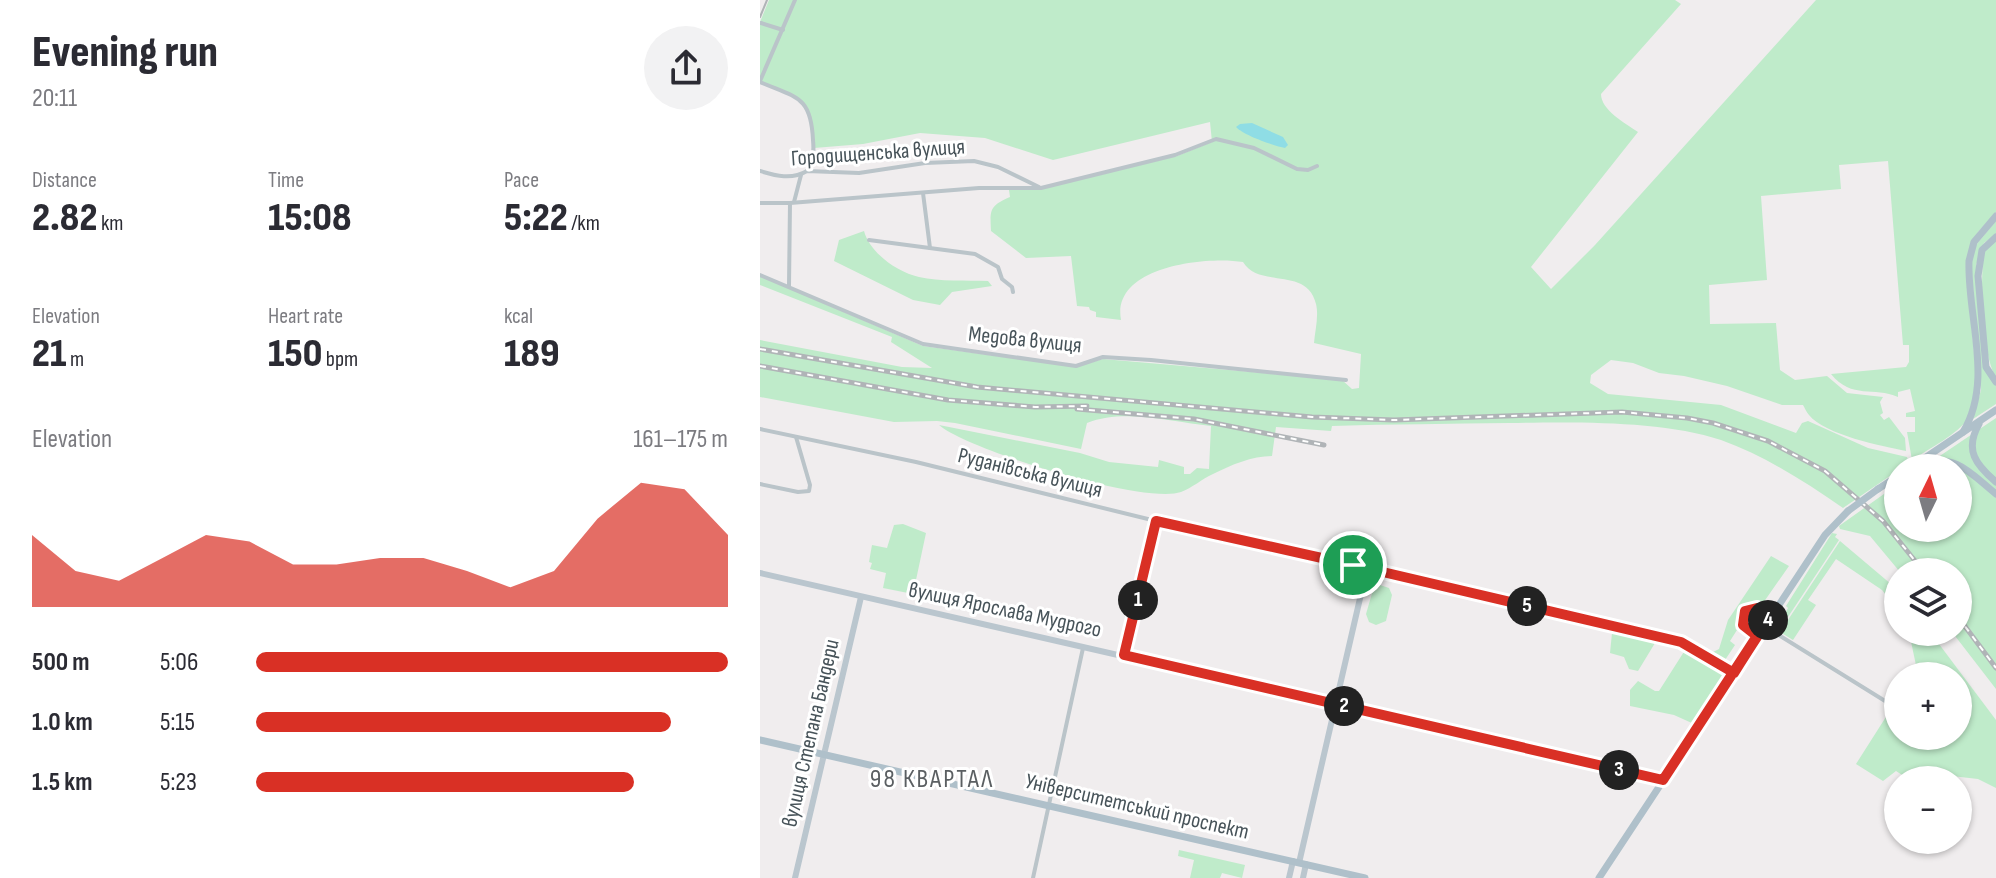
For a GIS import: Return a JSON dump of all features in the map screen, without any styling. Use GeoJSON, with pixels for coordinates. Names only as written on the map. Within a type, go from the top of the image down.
{"type":"FeatureCollection","features":[{"type":"Feature","properties":{"kind":"main road"},"geometry":{"type":"LineString","coordinates":[[1963,432],[1970,420],[1978,390],[1969,261],[1974,242],[1996,216]]}},
{"type":"Feature","properties":{"kind":"main road"},"geometry":{"type":"LineString","coordinates":[[1996,237],[1980,254],[1978,276],[1986,367],[1996,382]]}},
{"type":"Feature","properties":{"kind":"main road"},"geometry":{"type":"LineString","coordinates":[[1931,454],[1996,410]]}},
{"type":"Feature","properties":{"kind":"main road"},"geometry":{"type":"LineString","coordinates":[[1983,419],[1972,439],[1971,452],[1977,465],[1996,482]]}},
{"type":"Feature","properties":{"kind":"main road"},"geometry":{"type":"LineString","coordinates":[[1972,477],[1996,494]]}},
{"type":"Feature","properties":{"kind":"main road"},"geometry":{"type":"LineString","coordinates":[[1599,876],[1825,535],[1848,511],[1884,485]]}},
{"type":"Feature","properties":{"kind":"main road","name":"Університетський проспект"},"geometry":{"type":"LineString","coordinates":[[760,740],[1365,878]]}},
{"type":"Feature","properties":{"kind":"street"},"geometry":{"type":"LineString","coordinates":[[795,0],[760,81],[801,101],[811,112],[814,148],[812,164],[807,171]]}},
{"type":"Feature","properties":{"kind":"street"},"geometry":{"type":"LineString","coordinates":[[761,23],[783,30]]}},
{"type":"Feature","properties":{"kind":"street"},"geometry":{"type":"LineString","coordinates":[[760,203],[979,188],[1041,188],[1175,155],[1216,139],[1254,148],[1297,169],[1308,170],[1317,166]]}},
{"type":"Feature","properties":{"kind":"street","name":"Городищенська вулиця"},"geometry":{"type":"LineString","coordinates":[[760,171],[780,177],[801,175],[807,171],[859,173],[925,163],[974,161],[998,167],[1041,188]]}},
{"type":"Feature","properties":{"kind":"street"},"geometry":{"type":"LineString","coordinates":[[789,286],[792,203],[801,175]]}},
{"type":"Feature","properties":{"kind":"street"},"geometry":{"type":"LineString","coordinates":[[923,193],[930,248]]}},
{"type":"Feature","properties":{"kind":"street"},"geometry":{"type":"LineString","coordinates":[[869,240],[968,252],[998,267],[1002,279],[1012,287],[1013,292]]}},
{"type":"Feature","properties":{"kind":"street","name":"Медова вулиця"},"geometry":{"type":"LineString","coordinates":[[760,275],[923,344],[1076,366],[1103,357],[1346,380]]}},
{"type":"Feature","properties":{"kind":"street","name":"Руданівська вулиця"},"geometry":{"type":"LineString","coordinates":[[760,429],[916,462],[1156,521],[1367,568]]}},
{"type":"Feature","properties":{"kind":"street"},"geometry":{"type":"LineString","coordinates":[[760,484],[798,492],[809,491],[796,437]]}},
{"type":"Feature","properties":{"kind":"street"},"geometry":{"type":"LineString","coordinates":[[1124,655],[1156,521]]}},
{"type":"Feature","properties":{"kind":"street"},"geometry":{"type":"LineString","coordinates":[[1289,878],[1299,863],[1367,568],[1681,642],[1734,673]]}},
{"type":"Feature","properties":{"kind":"street","name":"вулиця Ярослава Мудрого"},"geometry":{"type":"LineString","coordinates":[[760,573],[1663,780]]}},
{"type":"Feature","properties":{"kind":"street","name":"вулиця Степана Бандери"},"geometry":{"type":"LineString","coordinates":[[795,878],[861,597]]}},
{"type":"Feature","properties":{"kind":"street"},"geometry":{"type":"LineString","coordinates":[[1757,636],[1743,625],[1745,611],[1757,608],[1771,616]]}},
{"type":"Feature","properties":{"kind":"street"},"geometry":{"type":"LineString","coordinates":[[1764,626],[1884,700]]}},
{"type":"Feature","properties":{"kind":"street"},"geometry":{"type":"LineString","coordinates":[[1033,878],[1083,648]]}},
{"type":"Feature","properties":{"kind":"street"},"geometry":{"type":"LineString","coordinates":[[1299,863],[1303,878]]}},
{"type":"Feature","properties":{"kind":"green space"},"geometry":{"type":"Polygon","coordinates":[[[769,0],[1675,0],[1681,4],[1601,94],[1609,111],[1638,132],[1531,267],[1551,289],[1595,245],[1816,0],[1996,0],[1996,212],[1978,232],[1966,270],[1976,374],[1972,408],[1964,424],[1943,441],[1922,454],[1911,454],[1907,432],[1915,432],[1915,417],[1906,417],[1906,413],[1915,411],[1910,389],[1898,392],[1898,397],[1855,390],[1831,374],[1906,367],[1909,362],[1909,345],[1903,345],[1888,161],[1839,165],[1841,189],[1761,196],[1767,280],[1709,285],[1710,324],[1776,323],[1780,370],[1795,380],[1827,376],[1847,393],[1883,397],[1880,402],[1883,413],[1880,415],[1884,420],[1889,417],[1905,438],[1906,451],[1854,439],[1828,428],[1809,415],[1803,405],[1782,405],[1727,386],[1659,373],[1633,363],[1611,360],[1591,375],[1590,383],[1608,394],[1721,405],[1796,433],[1802,423],[1808,421],[1868,448],[1894,454],[1884,454],[1884,480],[1843,508],[1784,470],[1737,446],[1697,433],[1644,426],[1560,422],[1332,426],[1331,431],[1276,427],[1272,456],[1234,464],[1181,492],[1161,494],[1132,491],[1057,473],[984,448],[939,425],[1080,453],[1109,462],[1158,467],[1159,460],[1184,467],[1184,474],[1190,474],[1197,468],[1209,469],[1211,426],[1149,417],[1101,419],[1087,423],[1081,449],[955,423],[894,422],[760,397],[760,340],[902,367],[932,368],[891,342],[892,337],[760,285],[760,276],[923,346],[1076,367],[1103,359],[1342,380],[1352,389],[1359,388],[1361,354],[1314,343],[1317,309],[1311,292],[1293,281],[1260,275],[1243,262],[1207,261],[1165,268],[1131,287],[1122,302],[1121,320],[1096,317],[1096,312],[1089,307],[1077,306],[1071,256],[1026,258],[991,231],[992,210],[1010,197],[1009,190],[1042,189],[1177,156],[1212,142],[1210,122],[1053,160],[985,138],[920,133],[863,144],[814,148],[810,119],[802,103],[760,82],[760,22],[769,0]]]}},
{"type":"Feature","properties":{"kind":"green space"},"geometry":{"type":"Polygon","coordinates":[[[1996,221],[1996,234],[1984,243],[1976,265],[1984,367],[1996,385],[1996,404],[1973,419],[1981,390],[1971,261],[1976,245],[1996,221]]]}},
{"type":"Feature","properties":{"kind":"green space"},"geometry":{"type":"Polygon","coordinates":[[[864,231],[878,254],[902,271],[936,280],[988,281],[992,286],[952,292],[940,305],[913,300],[834,261],[839,240],[864,231]]]}},
{"type":"Feature","properties":{"kind":"green space"},"geometry":{"type":"Polygon","coordinates":[[[1996,240],[1996,378],[1987,351],[1982,280],[1984,251],[1996,240]]]}},
{"type":"Feature","properties":{"kind":"green space"},"geometry":{"type":"Polygon","coordinates":[[[1996,418],[1996,689],[1963,646],[1972,646],[1972,558],[1888,558],[1870,536],[1840,529],[1839,526],[1884,494],[1884,542],[1972,542],[1972,454],[1943,454],[1996,418]]]}},
{"type":"Feature","properties":{"kind":"green space"},"geometry":{"type":"Polygon","coordinates":[[[903,524],[926,533],[913,594],[883,588],[886,573],[870,569],[872,563],[869,562],[872,545],[887,548],[894,525],[903,524]]]}},
{"type":"Feature","properties":{"kind":"green space"},"geometry":{"type":"Polygon","coordinates":[[[1832,533],[1837,534],[1835,537],[1839,540],[1788,617],[1784,615],[1786,606],[1832,533]]]}},
{"type":"Feature","properties":{"kind":"green space"},"geometry":{"type":"Polygon","coordinates":[[[1840,541],[1884,578],[1884,592],[1836,559],[1808,600],[1816,605],[1793,640],[1780,632],[1840,541]]]}},
{"type":"Feature","properties":{"kind":"green space"},"geometry":{"type":"Polygon","coordinates":[[[1771,556],[1789,566],[1761,606],[1752,605],[1743,610],[1740,620],[1745,630],[1743,633],[1737,630],[1730,641],[1735,645],[1723,663],[1709,654],[1719,649],[1728,620],[1771,556]]]}},
{"type":"Feature","properties":{"kind":"green space"},"geometry":{"type":"Polygon","coordinates":[[[1380,585],[1389,588],[1392,595],[1386,621],[1376,625],[1369,622],[1366,614],[1373,590],[1380,585]]]}},
{"type":"Feature","properties":{"kind":"green space"},"geometry":{"type":"Polygon","coordinates":[[[1612,633],[1655,643],[1638,671],[1629,669],[1624,657],[1610,653],[1612,633]]]}},
{"type":"Feature","properties":{"kind":"green space"},"geometry":{"type":"Polygon","coordinates":[[[1912,646],[1940,646],[1952,662],[1915,662],[1912,646]]]}},
{"type":"Feature","properties":{"kind":"green space"},"geometry":{"type":"Polygon","coordinates":[[[1687,647],[1726,673],[1694,724],[1674,715],[1630,706],[1630,690],[1638,681],[1659,691],[1687,647]]]}},
{"type":"Feature","properties":{"kind":"green space"},"geometry":{"type":"Polygon","coordinates":[[[1972,688],[1996,720],[1996,788],[1972,778],[1972,766],[1884,766],[1883,781],[1856,764],[1884,720],[1884,750],[1972,750],[1972,688]]]}},
{"type":"Feature","properties":{"kind":"green space"},"geometry":{"type":"Polygon","coordinates":[[[1179,850],[1245,865],[1242,878],[1222,873],[1220,878],[1190,878],[1194,860],[1178,856],[1179,850]]]}},
{"type":"Feature","properties":{"kind":"water"},"geometry":{"type":"Polygon","coordinates":[[[1252,123],[1283,137],[1288,145],[1285,148],[1267,143],[1236,127],[1252,123]]]}},
{"type":"Feature","properties":{"kind":"tram line"},"geometry":{"type":"LineString","coordinates":[[760,17],[767,0]]}},
{"type":"Feature","properties":{"kind":"railway"},"geometry":{"type":"LineString","coordinates":[[760,349],[977,387],[1312,417],[1394,420],[1622,412],[1687,418],[1768,441],[1825,471],[1883,521],[1913,558]]}},
{"type":"Feature","properties":{"kind":"railway"},"geometry":{"type":"LineString","coordinates":[[760,366],[948,400],[1035,407],[1087,406]]}},
{"type":"Feature","properties":{"kind":"railway"},"geometry":{"type":"LineString","coordinates":[[1077,409],[1194,419],[1324,445]]}},
{"type":"Feature","properties":{"kind":"railway"},"geometry":{"type":"LineString","coordinates":[[1972,636],[1996,668]]}},
{"type":"Feature","properties":{"kind":"district","name":"98 КВАРТАЛ"},"geometry":{"type":"Point","coordinates":[932,779]}},
{"type":"Feature","properties":{"kind":"route"},"geometry":{"type":"LineString","coordinates":[[1353,565],[1156,521],[1124,655],[1663,780],[1705,718],[1757,636],[1743,625],[1745,611],[1757,608],[1771,616],[1734,673],[1699,651],[1681,642],[1353,565]]}}]}
